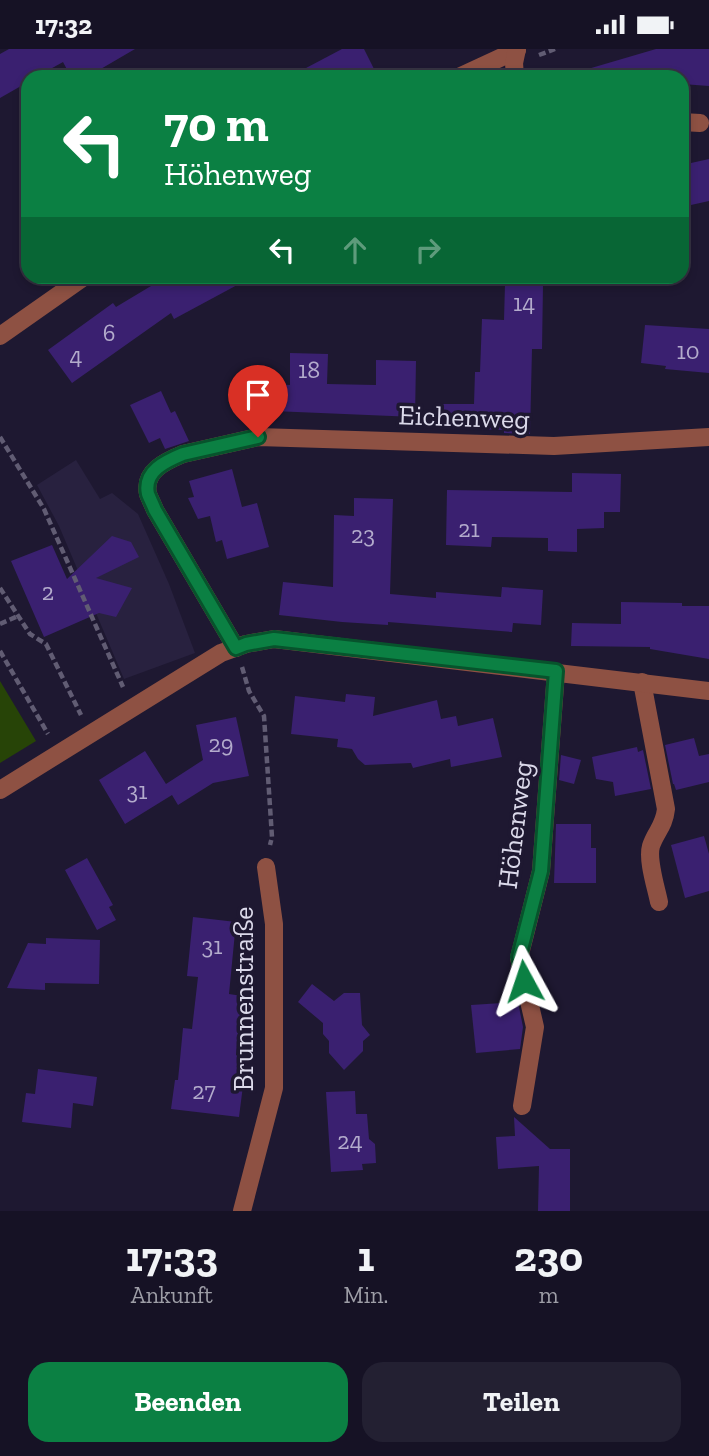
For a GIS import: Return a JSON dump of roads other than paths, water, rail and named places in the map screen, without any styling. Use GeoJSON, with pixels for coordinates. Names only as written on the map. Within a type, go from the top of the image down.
{"type":"FeatureCollection","features":[{"type":"Feature","properties":{"kind":"street"},"geometry":{"type":"LineString","coordinates":[[474,70],[517,50]]}},
{"type":"Feature","properties":{"kind":"street"},"geometry":{"type":"LineString","coordinates":[[515,70],[517,50]]}},
{"type":"Feature","properties":{"kind":"street"},"geometry":{"type":"LineString","coordinates":[[0,336],[74,284]]}},
{"type":"Feature","properties":{"kind":"street","name":"Eichenweg"},"geometry":{"type":"LineString","coordinates":[[236,648],[155,510],[148,492],[148,479],[153,471],[183,454],[258,437],[554,446],[709,437]]}},
{"type":"Feature","properties":{"kind":"street"},"geometry":{"type":"LineString","coordinates":[[0,790],[221,653],[246,644],[274,639],[709,691]]}},
{"type":"Feature","properties":{"kind":"street","name":"Höhenweg"},"geometry":{"type":"LineString","coordinates":[[522,1106],[535,1027],[519,957],[541,871],[556,671]]}},
{"type":"Feature","properties":{"kind":"street"},"geometry":{"type":"LineString","coordinates":[[642,682],[666,809],[664,822],[651,848],[659,902]]}},
{"type":"Feature","properties":{"kind":"street","name":"Brunnenstraße"},"geometry":{"type":"LineString","coordinates":[[242,1211],[274,1089],[274,923],[266,867]]}}]}
